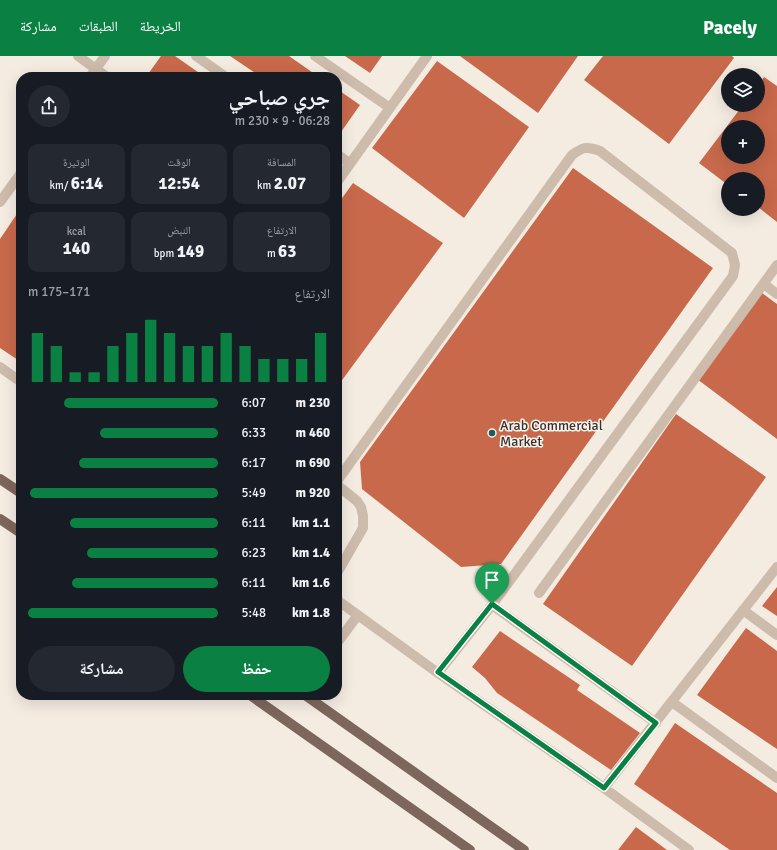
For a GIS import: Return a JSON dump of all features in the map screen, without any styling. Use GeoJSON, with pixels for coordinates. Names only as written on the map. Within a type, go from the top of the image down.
{"type":"FeatureCollection","features":[{"type":"Feature","properties":{"kind":"main road"},"geometry":{"type":"LineString","coordinates":[[0,479],[16,490]]}},
{"type":"Feature","properties":{"kind":"main road"},"geometry":{"type":"LineString","coordinates":[[0,519],[16,530]]}},
{"type":"Feature","properties":{"kind":"main road"},"geometry":{"type":"LineString","coordinates":[[257,700],[470,850]]}},
{"type":"Feature","properties":{"kind":"main road"},"geometry":{"type":"LineString","coordinates":[[312,700],[524,850]]}},
{"type":"Feature","properties":{"kind":"lane"},"geometry":{"type":"LineString","coordinates":[[78,56],[92,72]]}},
{"type":"Feature","properties":{"kind":"lane"},"geometry":{"type":"LineString","coordinates":[[94,72],[105,56]]}},
{"type":"Feature","properties":{"kind":"lane"},"geometry":{"type":"LineString","coordinates":[[196,56],[219,72]]}},
{"type":"Feature","properties":{"kind":"lane"},"geometry":{"type":"LineString","coordinates":[[314,56],[337,72]]}},
{"type":"Feature","properties":{"kind":"lane"},"geometry":{"type":"LineString","coordinates":[[342,175],[427,56]]}},
{"type":"Feature","properties":{"kind":"lane"},"geometry":{"type":"LineString","coordinates":[[342,75],[390,108]]}},
{"type":"Feature","properties":{"kind":"lane"},"geometry":{"type":"LineString","coordinates":[[342,474],[572,155],[581,148],[591,148],[600,151],[732,253],[736,265],[733,276],[492,604],[438,672]]}},
{"type":"Feature","properties":{"kind":"lane"},"geometry":{"type":"LineString","coordinates":[[342,158],[350,164]]}},
{"type":"Feature","properties":{"kind":"lane"},"geometry":{"type":"LineString","coordinates":[[0,202],[16,180]]}},
{"type":"Feature","properties":{"kind":"lane"},"geometry":{"type":"LineString","coordinates":[[539,594],[777,265]]}},
{"type":"Feature","properties":{"kind":"lane"},"geometry":{"type":"LineString","coordinates":[[764,284],[777,294]]}},
{"type":"Feature","properties":{"kind":"lane"},"geometry":{"type":"LineString","coordinates":[[0,367],[16,378]]}},
{"type":"Feature","properties":{"kind":"lane"},"geometry":{"type":"LineString","coordinates":[[342,490],[357,501],[361,507],[363,516],[363,528],[342,564]]}},
{"type":"Feature","properties":{"kind":"lane"},"geometry":{"type":"LineString","coordinates":[[604,788],[777,567]]}},
{"type":"Feature","properties":{"kind":"lane"},"geometry":{"type":"LineString","coordinates":[[342,604],[604,788],[689,850]]}},
{"type":"Feature","properties":{"kind":"lane"},"geometry":{"type":"LineString","coordinates":[[492,604],[656,723]]}},
{"type":"Feature","properties":{"kind":"lane"},"geometry":{"type":"LineString","coordinates":[[744,610],[777,635]]}},
{"type":"Feature","properties":{"kind":"lane"},"geometry":{"type":"LineString","coordinates":[[342,636],[358,615]]}},
{"type":"Feature","properties":{"kind":"lane"},"geometry":{"type":"LineString","coordinates":[[672,702],[777,778]]}},
{"type":"Feature","properties":{"kind":"building"},"geometry":{"type":"Polygon","coordinates":[[[161,56],[175,56],[198,72],[150,72],[161,56]]]}},
{"type":"Feature","properties":{"kind":"building"},"geometry":{"type":"Polygon","coordinates":[[[230,56],[289,56],[312,72],[254,72],[230,56]]]}},
{"type":"Feature","properties":{"kind":"building"},"geometry":{"type":"Polygon","coordinates":[[[345,56],[382,56],[370,73],[345,56]]]}},
{"type":"Feature","properties":{"kind":"building"},"geometry":{"type":"Polygon","coordinates":[[[460,56],[578,56],[538,113],[460,56]]]}},
{"type":"Feature","properties":{"kind":"building"},"geometry":{"type":"Polygon","coordinates":[[[603,56],[732,56],[734,58],[726,68],[721,68],[721,75],[669,144],[584,80],[603,56]]]}},
{"type":"Feature","properties":{"kind":"building"},"geometry":{"type":"Polygon","coordinates":[[[437,61],[529,127],[464,218],[372,148],[437,61]]]}},
{"type":"Feature","properties":{"kind":"building"},"geometry":{"type":"Polygon","coordinates":[[[765,78],[777,86],[777,222],[765,213],[765,172],[721,172],[721,180],[699,163],[721,134],[721,164],[765,164],[765,120],[732,120],[738,112],[765,112],[765,78]]]}},
{"type":"Feature","properties":{"kind":"building"},"geometry":{"type":"Polygon","coordinates":[[[342,92],[360,105],[342,131],[342,92]]]}},
{"type":"Feature","properties":{"kind":"building"},"geometry":{"type":"Polygon","coordinates":[[[573,168],[713,268],[501,564],[461,567],[362,489],[360,462],[573,168]]]}},
{"type":"Feature","properties":{"kind":"building"},"geometry":{"type":"Polygon","coordinates":[[[353,183],[443,243],[342,380],[342,198],[353,183]]]}},
{"type":"Feature","properties":{"kind":"building"},"geometry":{"type":"Polygon","coordinates":[[[16,215],[16,359],[0,348],[0,239],[16,215]]]}},
{"type":"Feature","properties":{"kind":"building"},"geometry":{"type":"Polygon","coordinates":[[[762,293],[777,304],[777,439],[697,379],[762,293]]]}},
{"type":"Feature","properties":{"kind":"building"},"geometry":{"type":"Polygon","coordinates":[[[676,414],[766,477],[632,666],[543,604],[676,414]]]}},
{"type":"Feature","properties":{"kind":"building"},"geometry":{"type":"Polygon","coordinates":[[[777,587],[777,616],[762,606],[777,587]]]}},
{"type":"Feature","properties":{"kind":"building"},"geometry":{"type":"Polygon","coordinates":[[[746,628],[777,651],[777,749],[697,695],[746,628]]]}},
{"type":"Feature","properties":{"kind":"building"},"geometry":{"type":"Polygon","coordinates":[[[500,631],[580,685],[577,690],[640,733],[611,770],[497,693],[485,678],[472,667],[500,631]]]}},
{"type":"Feature","properties":{"kind":"building"},"geometry":{"type":"Polygon","coordinates":[[[675,723],[777,793],[777,850],[730,850],[634,784],[675,723]]]}},
{"type":"Feature","properties":{"kind":"building"},"geometry":{"type":"Polygon","coordinates":[[[636,827],[667,850],[618,850],[636,827]]]}},
{"type":"Feature","properties":{"kind":"place","name":"Arab Commercial Market"},"geometry":{"type":"Point","coordinates":[492,433]}},
{"type":"Feature","properties":{"kind":"route"},"geometry":{"type":"LineString","coordinates":[[492,604],[656,723],[604,788],[438,672],[492,604]]}}]}
